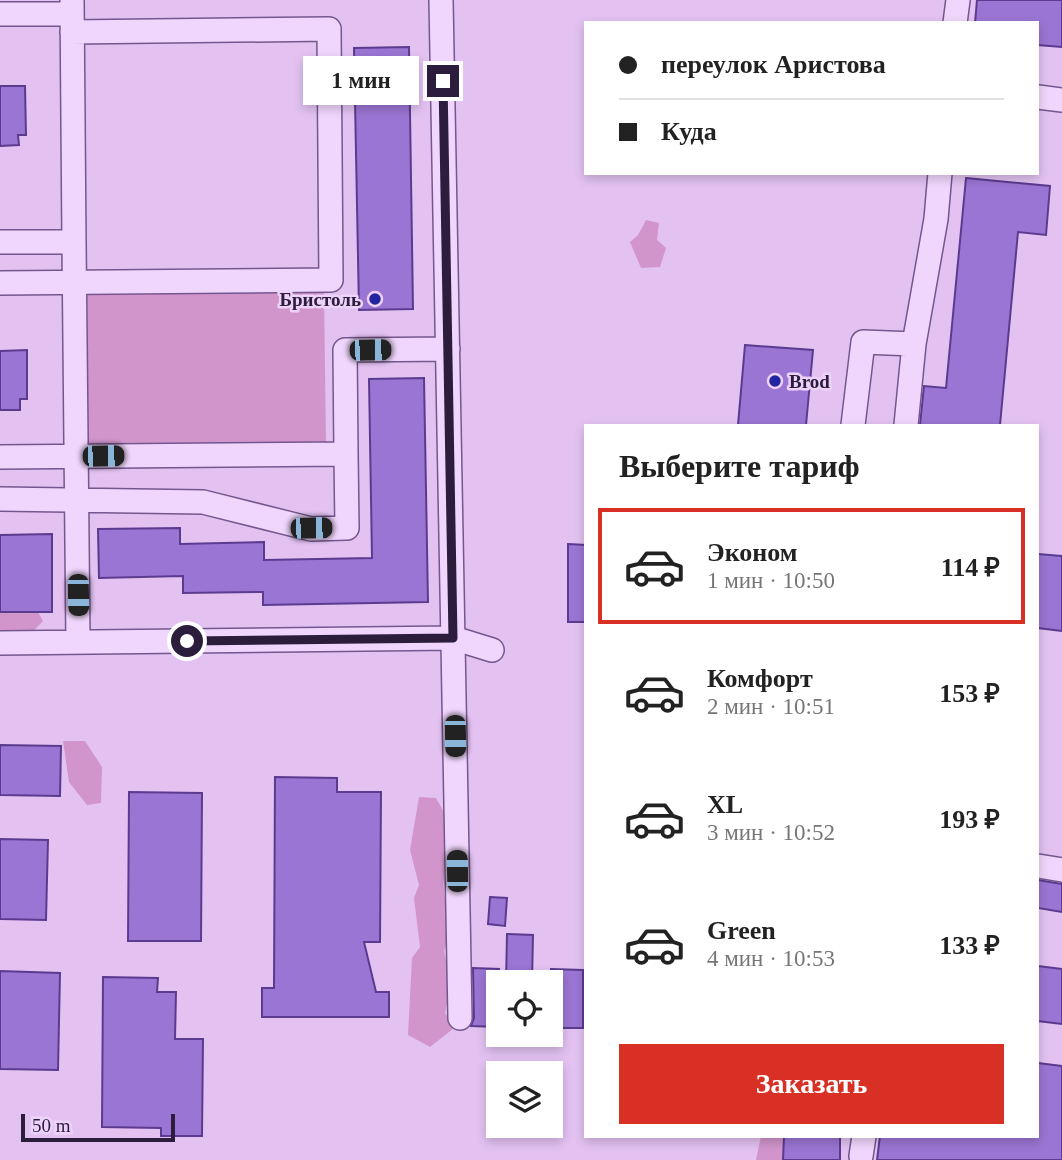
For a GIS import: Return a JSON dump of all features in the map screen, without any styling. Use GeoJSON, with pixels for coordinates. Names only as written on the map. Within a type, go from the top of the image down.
{"type":"FeatureCollection","features":[{"type":"Feature","properties":{"kind":"street"},"geometry":{"type":"LineString","coordinates":[[441,0],[460,1018]]}},
{"type":"Feature","properties":{"kind":"street"},"geometry":{"type":"LineString","coordinates":[[956,21],[958,0]]}},
{"type":"Feature","properties":{"kind":"street"},"geometry":{"type":"LineString","coordinates":[[0,14],[72,15],[329,29],[331,280],[0,283]]}},
{"type":"Feature","properties":{"kind":"street"},"geometry":{"type":"LineString","coordinates":[[72,15],[78,642]]}},
{"type":"Feature","properties":{"kind":"street"},"geometry":{"type":"LineString","coordinates":[[1039,97],[1062,100]]}},
{"type":"Feature","properties":{"kind":"street"},"geometry":{"type":"LineString","coordinates":[[906,424],[915,344],[936,219],[940,175]]}},
{"type":"Feature","properties":{"kind":"street"},"geometry":{"type":"LineString","coordinates":[[0,242],[75,242]]}},
{"type":"Feature","properties":{"kind":"street"},"geometry":{"type":"LineString","coordinates":[[853,424],[863,342],[915,344]]}},
{"type":"Feature","properties":{"kind":"street"},"geometry":{"type":"LineString","coordinates":[[0,499],[203,502],[311,528],[346,528],[345,350],[448,349]]}},
{"type":"Feature","properties":{"kind":"street"},"geometry":{"type":"LineString","coordinates":[[0,457],[346,454]]}},
{"type":"Feature","properties":{"kind":"street"},"geometry":{"type":"LineString","coordinates":[[0,643],[453,638],[492,650]]}},
{"type":"Feature","properties":{"kind":"street"},"geometry":{"type":"LineString","coordinates":[[1039,866],[1062,870]]}},
{"type":"Feature","properties":{"kind":"shaded area"},"geometry":{"type":"Polygon","coordinates":[[[646,220],[659,223],[657,240],[666,248],[660,267],[641,268],[630,242],[638,235],[646,220]]]}},
{"type":"Feature","properties":{"kind":"shaded area"},"geometry":{"type":"Polygon","coordinates":[[[324,290],[326,446],[86,449],[84,293],[324,290]]]}},
{"type":"Feature","properties":{"kind":"shaded area"},"geometry":{"type":"Polygon","coordinates":[[[27,592],[43,621],[21,644],[0,642],[0,604],[27,592]]]}},
{"type":"Feature","properties":{"kind":"shaded area"},"geometry":{"type":"Polygon","coordinates":[[[63,741],[85,741],[102,767],[101,803],[87,805],[69,782],[63,741]]]}},
{"type":"Feature","properties":{"kind":"shaded area"},"geometry":{"type":"Polygon","coordinates":[[[419,797],[436,798],[450,823],[443,885],[450,934],[444,951],[451,984],[445,1013],[454,1028],[430,1047],[408,1035],[412,958],[420,947],[414,898],[419,885],[410,850],[419,797]]]}},
{"type":"Feature","properties":{"kind":"shaded area"},"geometry":{"type":"Polygon","coordinates":[[[761,1138],[786,1138],[783,1160],[756,1160],[761,1138]]]}},
{"type":"Feature","properties":{"kind":"building"},"geometry":{"type":"Polygon","coordinates":[[[977,0],[1062,0],[1062,47],[1039,45],[1039,21],[975,21],[977,0]]]}},
{"type":"Feature","properties":{"kind":"building"},"geometry":{"type":"Polygon","coordinates":[[[409,47],[413,309],[359,310],[354,48],[409,47]]]}},
{"type":"Feature","properties":{"kind":"building"},"geometry":{"type":"Polygon","coordinates":[[[0,86],[25,86],[26,135],[18,135],[19,145],[0,146],[0,86]]]}},
{"type":"Feature","properties":{"kind":"building"},"geometry":{"type":"Polygon","coordinates":[[[966,178],[1050,186],[1046,235],[1018,232],[1000,424],[920,424],[924,386],[946,388],[966,178]]]}},
{"type":"Feature","properties":{"kind":"building"},"geometry":{"type":"Polygon","coordinates":[[[745,345],[813,350],[806,424],[738,424],[745,345]]]}},
{"type":"Feature","properties":{"kind":"building"},"geometry":{"type":"Polygon","coordinates":[[[27,350],[27,399],[20,399],[20,410],[0,410],[0,351],[27,350]]]}},
{"type":"Feature","properties":{"kind":"building"},"geometry":{"type":"Polygon","coordinates":[[[424,378],[428,602],[263,605],[263,592],[183,593],[183,576],[99,578],[98,529],[180,528],[180,544],[264,542],[264,560],[372,558],[369,379],[424,378]]]}},
{"type":"Feature","properties":{"kind":"building"},"geometry":{"type":"Polygon","coordinates":[[[52,534],[52,612],[0,612],[0,535],[52,534]]]}},
{"type":"Feature","properties":{"kind":"building"},"geometry":{"type":"Polygon","coordinates":[[[568,544],[584,545],[584,622],[568,622],[568,544]]]}},
{"type":"Feature","properties":{"kind":"building"},"geometry":{"type":"Polygon","coordinates":[[[1039,554],[1062,556],[1062,631],[1039,628],[1039,554]]]}},
{"type":"Feature","properties":{"kind":"building"},"geometry":{"type":"Polygon","coordinates":[[[0,745],[61,746],[60,796],[0,795],[0,745]]]}},
{"type":"Feature","properties":{"kind":"building"},"geometry":{"type":"Polygon","coordinates":[[[275,777],[337,778],[337,792],[381,792],[380,942],[364,942],[376,992],[389,992],[389,1017],[262,1017],[262,988],[274,988],[275,777]]]}},
{"type":"Feature","properties":{"kind":"building"},"geometry":{"type":"Polygon","coordinates":[[[129,792],[202,793],[201,941],[128,941],[129,792]]]}},
{"type":"Feature","properties":{"kind":"building"},"geometry":{"type":"Polygon","coordinates":[[[0,839],[48,840],[46,920],[0,919],[0,839]]]}},
{"type":"Feature","properties":{"kind":"building"},"geometry":{"type":"Polygon","coordinates":[[[1039,880],[1062,884],[1062,912],[1039,908],[1039,880]]]}},
{"type":"Feature","properties":{"kind":"building"},"geometry":{"type":"Polygon","coordinates":[[[490,897],[507,898],[505,926],[488,924],[490,897]]]}},
{"type":"Feature","properties":{"kind":"building"},"geometry":{"type":"Polygon","coordinates":[[[507,934],[533,935],[532,970],[506,970],[507,934]]]}},
{"type":"Feature","properties":{"kind":"building"},"geometry":{"type":"Polygon","coordinates":[[[1039,966],[1062,969],[1062,1024],[1039,1021],[1039,966]]]}},
{"type":"Feature","properties":{"kind":"building"},"geometry":{"type":"Polygon","coordinates":[[[473,968],[499,969],[486,970],[486,1027],[471,1026],[474,1018],[473,968]]]}},
{"type":"Feature","properties":{"kind":"building"},"geometry":{"type":"Polygon","coordinates":[[[551,969],[583,970],[583,1028],[563,1028],[563,970],[551,969]]]}},
{"type":"Feature","properties":{"kind":"building"},"geometry":{"type":"Polygon","coordinates":[[[0,971],[60,973],[58,1070],[0,1069],[0,971]]]}},
{"type":"Feature","properties":{"kind":"building"},"geometry":{"type":"Polygon","coordinates":[[[103,977],[158,978],[157,992],[176,992],[175,1039],[203,1039],[202,1136],[161,1136],[161,1128],[102,1127],[103,977]]]}},
{"type":"Feature","properties":{"kind":"building"},"geometry":{"type":"Polygon","coordinates":[[[1039,1063],[1062,1066],[1062,1160],[877,1160],[880,1138],[1039,1138],[1039,1063]]]}},
{"type":"Feature","properties":{"kind":"building"},"geometry":{"type":"Polygon","coordinates":[[[784,1138],[840,1138],[840,1160],[783,1160],[784,1138]]]}},
{"type":"Feature","properties":{"kind":"place","name":"Бристоль"},"geometry":{"type":"Point","coordinates":[375,299]}},
{"type":"Feature","properties":{"kind":"place","name":"Brod"},"geometry":{"type":"Point","coordinates":[775,381]}},
{"type":"Feature","properties":{"kind":"route"},"geometry":{"type":"LineString","coordinates":[[187,641],[453,638],[443,81]]}}]}
